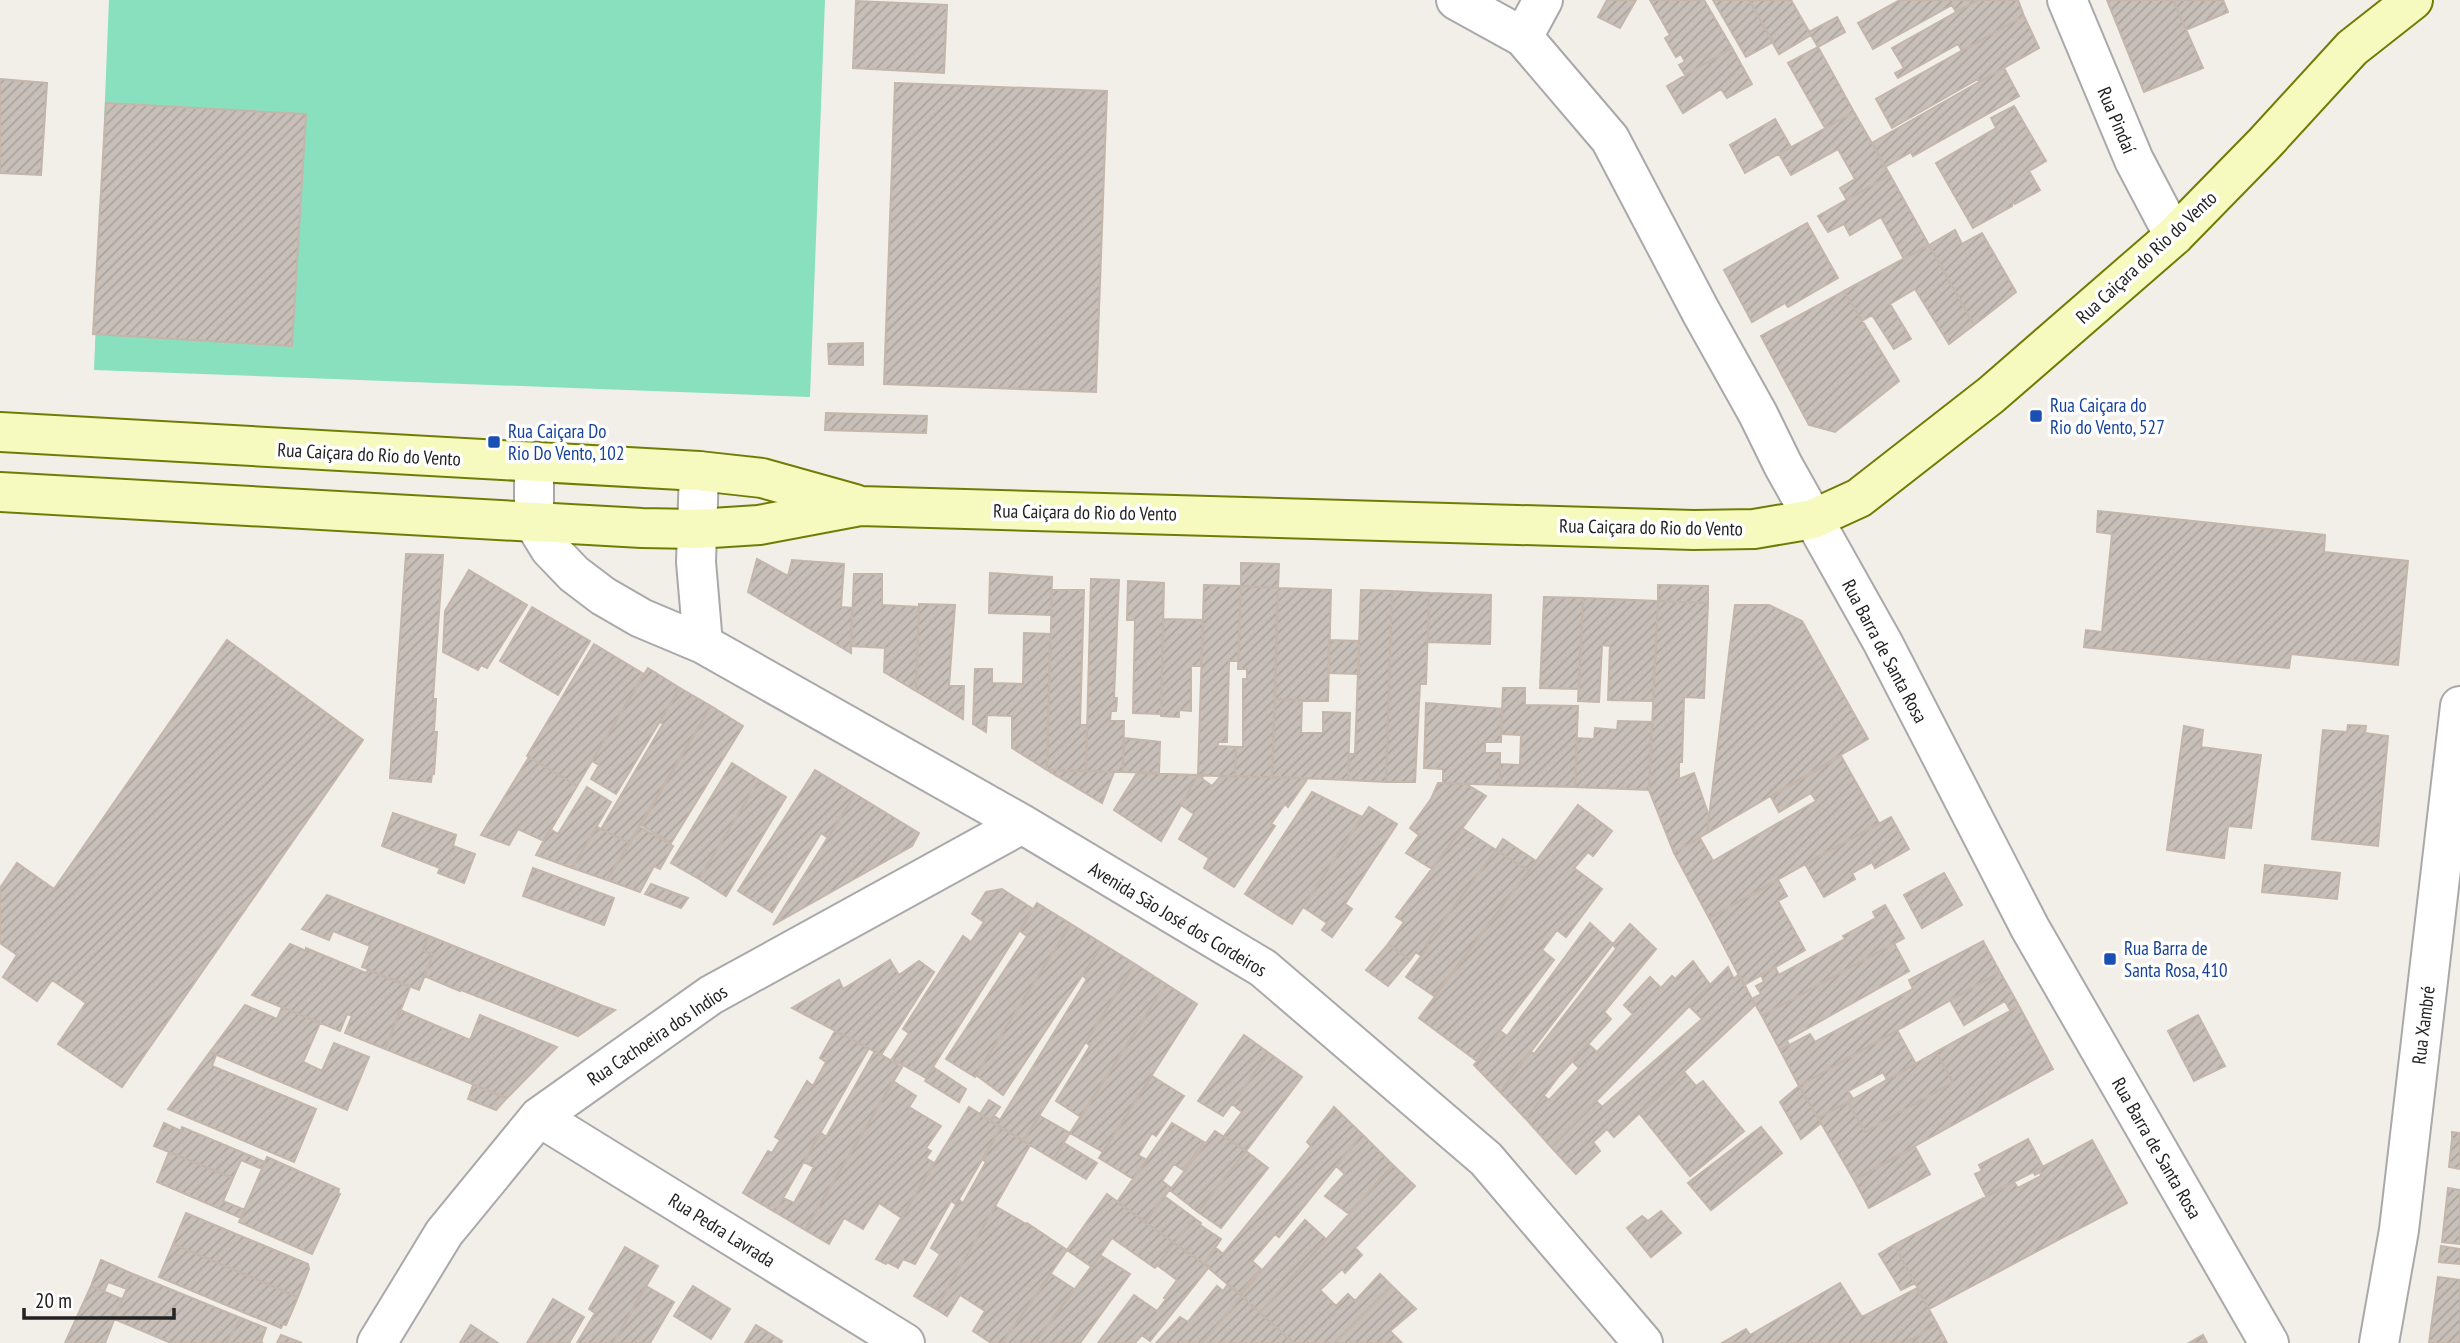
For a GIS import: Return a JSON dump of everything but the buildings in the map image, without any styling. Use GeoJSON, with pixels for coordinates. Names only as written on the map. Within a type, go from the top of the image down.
{"type":"FeatureCollection","features":[{"type":"Feature","properties":{"kind":"street","name":"Rua Barra de Santa Rosa"},"geometry":{"type":"LineString","coordinates":[[1456,0],[1523,37],[1610,139],[1813,519],[1883,643],[2030,928],[2269,1343]]}},
{"type":"Feature","properties":{"kind":"street"},"geometry":{"type":"LineString","coordinates":[[1523,37],[1543,0]]}},
{"type":"Feature","properties":{"kind":"street","name":"Rua Pindaí"},"geometry":{"type":"LineString","coordinates":[[2067,0],[2134,160],[2174,236]]}},
{"type":"Feature","properties":{"kind":"street","name":"Rua Caiçara do Rio do Vento"},"geometry":{"type":"LineString","coordinates":[[0,492],[534,523],[696,528],[759,525],[860,506],[1694,530],[1755,528],[1813,519],[1859,498],[1991,395],[2174,236],[2264,144],[2352,48],[2413,0]]}},
{"type":"Feature","properties":{"kind":"street","name":"Rua Caiçara do Rio do Vento"},"geometry":{"type":"LineString","coordinates":[[0,432],[699,471],[762,478],[860,506]]}},
{"type":"Feature","properties":{"kind":"street"},"geometry":{"type":"LineString","coordinates":[[534,463],[534,523]]}},
{"type":"Feature","properties":{"kind":"street"},"geometry":{"type":"LineString","coordinates":[[699,471],[696,528],[703,644]]}},
{"type":"Feature","properties":{"kind":"street","name":"Avenida São José dos Cordeiros"},"geometry":{"type":"LineString","coordinates":[[534,523],[574,574],[603,596],[641,618],[703,644],[1022,824],[1263,968],[1486,1159],[1643,1343]]}},
{"type":"Feature","properties":{"kind":"street","name":"Rua Xambré"},"geometry":{"type":"LineString","coordinates":[[2379,1343],[2399,1230],[2460,706]]}},
{"type":"Feature","properties":{"kind":"street","name":"Rua Cachoeira dos Indios"},"geometry":{"type":"LineString","coordinates":[[377,1343],[444,1233],[539,1116],[711,995],[1022,824]]}},
{"type":"Feature","properties":{"kind":"street","name":"Rua Pedra Lavrada"},"geometry":{"type":"LineString","coordinates":[[539,1116],[905,1343]]}},
{"type":"Feature","properties":{"kind":"green space"},"geometry":{"type":"Polygon","coordinates":[[[109,0],[825,0],[810,397],[94,370],[109,0]]]}},
{"type":"Feature","properties":{"kind":"place","name":"Rua Caiçara do Rio do Vento, 527"},"geometry":{"type":"Point","coordinates":[2036,416]}},
{"type":"Feature","properties":{"kind":"place","name":"Rua Caiçara Do Rio Do Vento, 102"},"geometry":{"type":"Point","coordinates":[494,442]}},
{"type":"Feature","properties":{"kind":"place","name":"Rua Barra de Santa Rosa, 410"},"geometry":{"type":"Point","coordinates":[2110,959]}}]}
